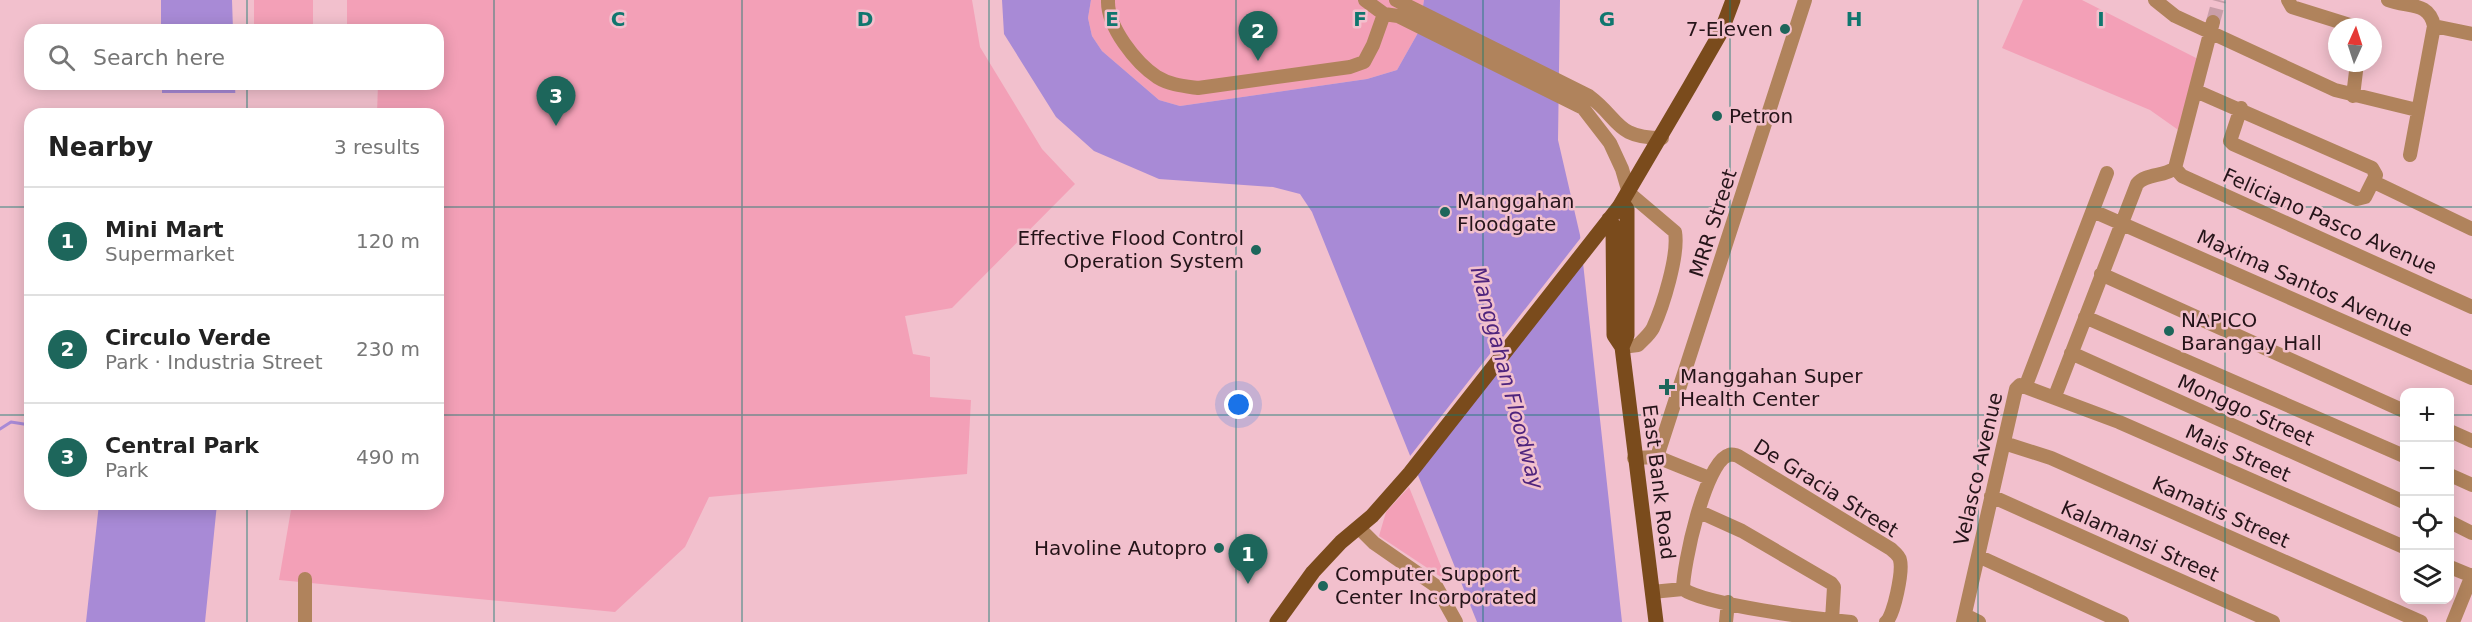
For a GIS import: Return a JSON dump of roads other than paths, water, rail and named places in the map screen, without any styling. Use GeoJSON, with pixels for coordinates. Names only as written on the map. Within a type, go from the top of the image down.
{"type":"FeatureCollection","features":[{"type":"Feature","properties":{"kind":"main road"},"geometry":{"type":"LineString","coordinates":[[1277,622],[1313,572],[1359,528],[1410,473],[1626,198],[1720,32],[1733,0]]}},
{"type":"Feature","properties":{"kind":"main road","name":"East Bank Road"},"geometry":{"type":"LineString","coordinates":[[1622,347],[1627,335],[1626,198]]}},
{"type":"Feature","properties":{"kind":"main road","name":"East Bank Road"},"geometry":{"type":"LineString","coordinates":[[1609,219],[1612,225],[1614,335],[1622,347],[1656,622]]}},
{"type":"Feature","properties":{"kind":"street"},"geometry":{"type":"LineString","coordinates":[[1108,0],[1114,24],[1137,58],[1156,76],[1176,86],[1198,88],[1350,67],[1364,62],[1401,2],[1586,102],[1610,143],[1626,198],[1676,232],[1677,244],[1653,329],[1638,345],[1622,347]]}},
{"type":"Feature","properties":{"kind":"street"},"geometry":{"type":"LineString","coordinates":[[1365,0],[1392,15],[1586,102],[1599,104],[1624,133],[1653,153]]}},
{"type":"Feature","properties":{"kind":"street"},"geometry":{"type":"LineString","coordinates":[[2155,0],[2175,16],[2211,27],[2335,90],[2417,110]]}},
{"type":"Feature","properties":{"kind":"street"},"geometry":{"type":"LineString","coordinates":[[2288,0],[2292,7],[2328,18]]}},
{"type":"Feature","properties":{"kind":"street"},"geometry":{"type":"LineString","coordinates":[[2388,0],[2427,9],[2433,26],[2410,155]]}},
{"type":"Feature","properties":{"kind":"street","name":"MRR Street"},"geometry":{"type":"LineString","coordinates":[[1658,457],[1800,1]]}},
{"type":"Feature","properties":{"kind":"street"},"geometry":{"type":"LineString","coordinates":[[2433,26],[2472,34]]}},
{"type":"Feature","properties":{"kind":"street"},"geometry":{"type":"LineString","coordinates":[[2055,396],[2140,179],[2169,172],[2175,168],[2211,27]]}},
{"type":"Feature","properties":{"kind":"street"},"geometry":{"type":"LineString","coordinates":[[2353,96],[2356,72]]}},
{"type":"Feature","properties":{"kind":"street"},"geometry":{"type":"LineString","coordinates":[[2196,91],[2241,108],[2372,168],[2376,175],[2365,197],[2357,199],[2234,144],[2230,141],[2230,135],[2241,108]]}},
{"type":"Feature","properties":{"kind":"street"},"geometry":{"type":"LineString","coordinates":[[1624,133],[1644,138],[1662,138]]}},
{"type":"Feature","properties":{"kind":"street"},"geometry":{"type":"LineString","coordinates":[[1610,143],[1621,142],[1624,133]]}},
{"type":"Feature","properties":{"kind":"street","name":"Feliciano Pasco Avenue"},"geometry":{"type":"LineString","coordinates":[[2175,168],[2182,176],[2472,307]]}},
{"type":"Feature","properties":{"kind":"street"},"geometry":{"type":"LineString","coordinates":[[2026,386],[2107,174]]}},
{"type":"Feature","properties":{"kind":"street"},"geometry":{"type":"LineString","coordinates":[[2372,186],[2472,229]]}},
{"type":"Feature","properties":{"kind":"street","name":"Maxima Santos Avenue"},"geometry":{"type":"LineString","coordinates":[[2093,211],[2472,378]]}},
{"type":"Feature","properties":{"kind":"street"},"geometry":{"type":"LineString","coordinates":[[2101,274],[2400,409]]}},
{"type":"Feature","properties":{"kind":"street"},"geometry":{"type":"LineString","coordinates":[[2085,317],[2400,454]]}},
{"type":"Feature","properties":{"kind":"street","name":"Monggo Street"},"geometry":{"type":"LineString","coordinates":[[2071,353],[2400,500]]}},
{"type":"Feature","properties":{"kind":"street","name":"Velasco Avenue"},"geometry":{"type":"LineString","coordinates":[[1964,619],[2016,389],[2020,385],[2026,386],[2055,396]]}},
{"type":"Feature","properties":{"kind":"street","name":"Mais Street"},"geometry":{"type":"LineString","coordinates":[[2055,396],[2400,545]]}},
{"type":"Feature","properties":{"kind":"street"},"geometry":{"type":"LineString","coordinates":[[2454,433],[2472,441]]}},
{"type":"Feature","properties":{"kind":"street","name":"Kamatis Street"},"geometry":{"type":"LineString","coordinates":[[2004,443],[2051,458],[2421,622]]}},
{"type":"Feature","properties":{"kind":"street","name":"De Gracia Street"},"geometry":{"type":"LineString","coordinates":[[1683,589],[1684,560],[1709,478],[1723,458],[1730,454],[1738,456],[1891,549],[1900,557],[1901,568],[1892,615],[1886,622]]}},
{"type":"Feature","properties":{"kind":"street"},"geometry":{"type":"LineString","coordinates":[[1634,458],[1658,457],[1709,478]]}},
{"type":"Feature","properties":{"kind":"street"},"geometry":{"type":"LineString","coordinates":[[2454,478],[2472,485]]}},
{"type":"Feature","properties":{"kind":"street","name":"Kalamansi Street"},"geometry":{"type":"LineString","coordinates":[[1991,496],[2273,622]]}},
{"type":"Feature","properties":{"kind":"street"},"geometry":{"type":"LineString","coordinates":[[1700,512],[1742,531],[1831,583],[1834,587],[1832,620]]}},
{"type":"Feature","properties":{"kind":"street"},"geometry":{"type":"LineString","coordinates":[[2454,524],[2472,533]]}},
{"type":"Feature","properties":{"kind":"street"},"geometry":{"type":"LineString","coordinates":[[1359,528],[1374,543],[1436,586],[1445,598],[1456,622]]}},
{"type":"Feature","properties":{"kind":"street"},"geometry":{"type":"LineString","coordinates":[[1978,556],[2122,622]]}},
{"type":"Feature","properties":{"kind":"street"},"geometry":{"type":"LineString","coordinates":[[2453,622],[2469,593],[2472,576],[2454,569]]}},
{"type":"Feature","properties":{"kind":"street"},"geometry":{"type":"LineString","coordinates":[[305,579],[305,622]]}},
{"type":"Feature","properties":{"kind":"street"},"geometry":{"type":"LineString","coordinates":[[1652,592],[1683,589],[1695,595],[1728,602],[1851,622]]}},
{"type":"Feature","properties":{"kind":"street"},"geometry":{"type":"LineString","coordinates":[[1726,622],[1728,602]]}},
{"type":"Feature","properties":{"kind":"street"},"geometry":{"type":"LineString","coordinates":[[1964,619],[1978,622]]}},
{"type":"Feature","properties":{"kind":"water"},"geometry":{"type":"Polygon","coordinates":[[[161,0],[232,0],[233,24],[161,24],[161,0]]]}},
{"type":"Feature","properties":{"kind":"water","name":"Manggahan Floodway"},"geometry":{"type":"Polygon","coordinates":[[[1002,0],[1091,0],[1088,18],[1092,36],[1102,51],[1159,100],[1180,106],[1367,79],[1397,70],[1419,31],[1424,0],[1560,0],[1558,140],[1580,235],[1622,622],[1477,622],[1312,212],[1300,194],[1273,187],[1159,179],[1094,151],[1056,117],[1004,34],[1002,0]]]}},
{"type":"Feature","properties":{"kind":"water"},"geometry":{"type":"Polygon","coordinates":[[[162,90],[235,90],[236,108],[162,108],[162,90]]]}},
{"type":"Feature","properties":{"kind":"water"},"geometry":{"type":"Polygon","coordinates":[[[98,510],[216,510],[205,622],[86,622],[98,510]]]}},
{"type":"Feature","properties":{"kind":"waterway"},"geometry":{"type":"LineString","coordinates":[[0,429],[11,422],[24,424]]}},
{"type":"Feature","properties":{"kind":"tunnel"},"geometry":{"type":"LineString","coordinates":[[2213,22],[2219,0]]}},
{"type":"Feature","properties":{"kind":"place","name":"7-Eleven"},"geometry":{"type":"Point","coordinates":[1785,29]}},
{"type":"Feature","properties":{"kind":"place","name":"Circulo Verde"},"geometry":{"type":"Point","coordinates":[1258,61]}},
{"type":"Feature","properties":{"kind":"place","name":"Petron"},"geometry":{"type":"Point","coordinates":[1717,116]}},
{"type":"Feature","properties":{"kind":"place","name":"Central Park"},"geometry":{"type":"Point","coordinates":[556,126]}},
{"type":"Feature","properties":{"kind":"place","name":"Manggahan Floodgate"},"geometry":{"type":"Point","coordinates":[1445,212]}},
{"type":"Feature","properties":{"kind":"place","name":"Effective Flood Control Operation System"},"geometry":{"type":"Point","coordinates":[1256,250]}},
{"type":"Feature","properties":{"kind":"place","name":"NAPICO Barangay Hall"},"geometry":{"type":"Point","coordinates":[2169,331]}},
{"type":"Feature","properties":{"kind":"place","name":"Manggahan Super Health Center"},"geometry":{"type":"Point","coordinates":[1667,387]}},
{"type":"Feature","properties":{"kind":"place","name":"Havoline Autopro"},"geometry":{"type":"Point","coordinates":[1219,548]}},
{"type":"Feature","properties":{"kind":"place","name":"Mini Mart"},"geometry":{"type":"Point","coordinates":[1248,584]}},
{"type":"Feature","properties":{"kind":"place","name":"Computer Support Center Incorporated"},"geometry":{"type":"Point","coordinates":[1323,586]}}]}
